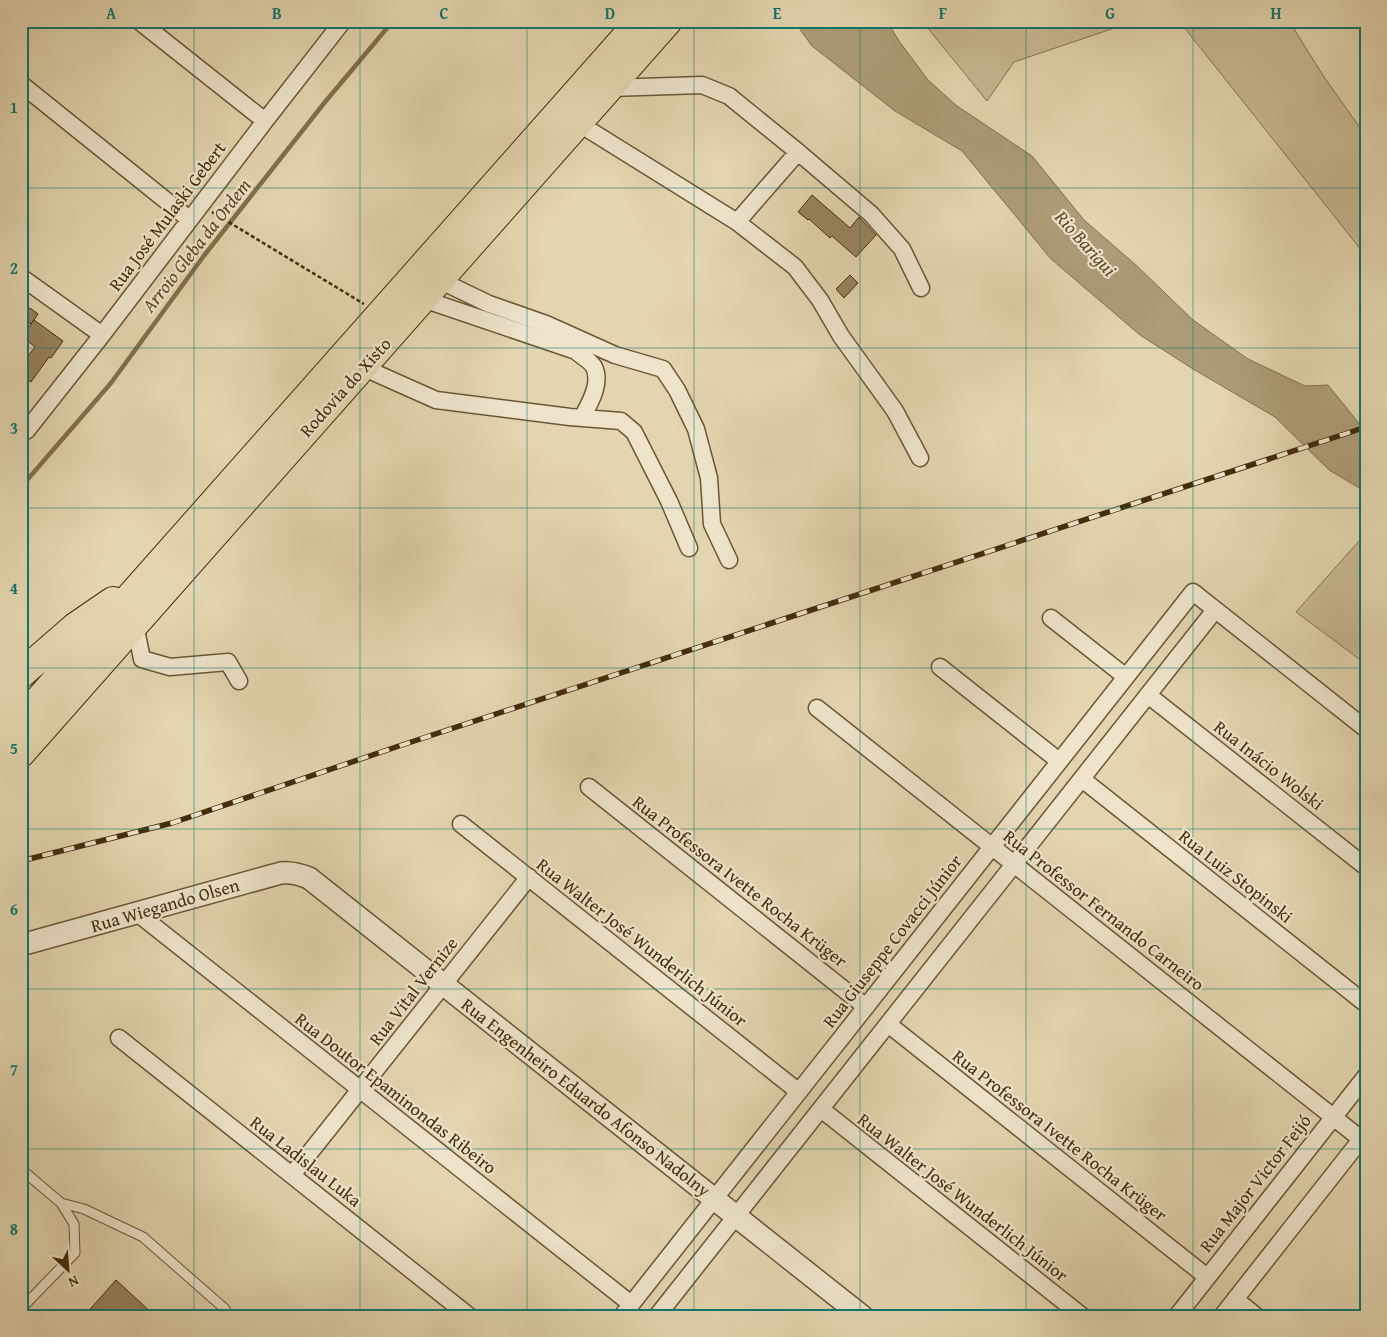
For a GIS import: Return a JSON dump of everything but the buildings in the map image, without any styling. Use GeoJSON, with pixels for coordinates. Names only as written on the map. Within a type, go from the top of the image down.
{"type":"FeatureCollection","features":[{"type":"Feature","properties":{"kind":"highway","name":"Rodovia do Xisto"},"geometry":{"type":"LineString","coordinates":[[21,720],[640,21]]}},
{"type":"Feature","properties":{"kind":"highway","name":"Rodovia do Xisto"},"geometry":{"type":"LineString","coordinates":[[21,753],[668,21]]}},
{"type":"Feature","properties":{"kind":"highway"},"geometry":{"type":"LineString","coordinates":[[21,674],[75,627],[146,580]]}},
{"type":"Feature","properties":{"kind":"street"},"geometry":{"type":"LineString","coordinates":[[139,21],[265,120]]}},
{"type":"Feature","properties":{"kind":"street","name":"Rua José Mulaski Gebert"},"geometry":{"type":"LineString","coordinates":[[23,430],[102,335],[265,120],[335,24]]}},
{"type":"Feature","properties":{"kind":"street"},"geometry":{"type":"LineString","coordinates":[[21,84],[190,219]]}},
{"type":"Feature","properties":{"kind":"street"},"geometry":{"type":"LineString","coordinates":[[610,88],[702,85],[729,96],[871,214],[902,249],[921,288]]}},
{"type":"Feature","properties":{"kind":"street"},"geometry":{"type":"LineString","coordinates":[[578,123],[737,222],[795,267],[820,300],[841,336],[895,411],[920,458]]}},
{"type":"Feature","properties":{"kind":"street"},"geometry":{"type":"LineString","coordinates":[[737,222],[798,152]]}},
{"type":"Feature","properties":{"kind":"street"},"geometry":{"type":"LineString","coordinates":[[21,277],[102,335]]}},
{"type":"Feature","properties":{"kind":"street"},"geometry":{"type":"LineString","coordinates":[[431,290],[576,351],[594,366],[596,376],[594,393],[582,418]]}},
{"type":"Feature","properties":{"kind":"street"},"geometry":{"type":"LineString","coordinates":[[431,290],[489,304],[546,324],[615,354],[663,370],[677,390],[696,429],[709,478],[712,524],[728,560]]}},
{"type":"Feature","properties":{"kind":"street"},"geometry":{"type":"LineString","coordinates":[[362,367],[436,400],[621,421],[634,432],[668,500],[689,548]]}},
{"type":"Feature","properties":{"kind":"street","name":"Rua Giuseppe Covacci Júnior"},"geometry":{"type":"LineString","coordinates":[[627,1310],[1192,592],[1215,610]]}},
{"type":"Feature","properties":{"kind":"street"},"geometry":{"type":"LineString","coordinates":[[657,1316],[1215,610],[1366,729]]}},
{"type":"Feature","properties":{"kind":"street"},"geometry":{"type":"LineString","coordinates":[[1051,618],[1126,677]]}},
{"type":"Feature","properties":{"kind":"street"},"geometry":{"type":"LineString","coordinates":[[135,625],[142,659],[170,668],[228,662],[239,681]]}},
{"type":"Feature","properties":{"kind":"street"},"geometry":{"type":"LineString","coordinates":[[940,667],[1059,761]]}},
{"type":"Feature","properties":{"kind":"street","name":"Rua Inácio Wolski"},"geometry":{"type":"LineString","coordinates":[[1148,695],[1366,867]]}},
{"type":"Feature","properties":{"kind":"street","name":"Rua Professor Fernando Carneiro"},"geometry":{"type":"LineString","coordinates":[[816,708],[1333,1117],[1364,1139]]}},
{"type":"Feature","properties":{"kind":"street","name":"Rua Luiz Stopinski"},"geometry":{"type":"LineString","coordinates":[[1082,779],[1366,1004]]}},
{"type":"Feature","properties":{"kind":"street","name":"Rua Professora Ivette Rocha Krüger"},"geometry":{"type":"LineString","coordinates":[[590,787],[866,1007]]}},
{"type":"Feature","properties":{"kind":"street","name":"Rua Walter José Wunderlich Júnior"},"geometry":{"type":"LineString","coordinates":[[461,824],[799,1092]]}},
{"type":"Feature","properties":{"kind":"street","name":"Rua Wiegando Olsen"},"geometry":{"type":"LineString","coordinates":[[21,945],[281,873],[290,872],[309,878]]}},
{"type":"Feature","properties":{"kind":"street","name":"Rua Vital Vernize"},"geometry":{"type":"LineString","coordinates":[[292,1176],[528,877]]}},
{"type":"Feature","properties":{"kind":"street","name":"Rua Engenheiro Eduardo Afonso Nadolny"},"geometry":{"type":"LineString","coordinates":[[309,878],[862,1316]]}},
{"type":"Feature","properties":{"kind":"street","name":"Rua Doutor Epaminondas Ribeiro"},"geometry":{"type":"LineString","coordinates":[[136,912],[360,1090],[627,1310]]}},
{"type":"Feature","properties":{"kind":"street","name":"Rua Professora Ivette Rocha Krüger"},"geometry":{"type":"LineString","coordinates":[[888,1024],[1207,1277]]}},
{"type":"Feature","properties":{"kind":"street","name":"Rua Ladislau Luka"},"geometry":{"type":"LineString","coordinates":[[119,1038],[469,1316]]}},
{"type":"Feature","properties":{"kind":"street","name":"Rua Major Victor Feijó"},"geometry":{"type":"LineString","coordinates":[[1177,1316],[1366,1076]]}},
{"type":"Feature","properties":{"kind":"street","name":"Rua Walter José Wunderlich Júnior"},"geometry":{"type":"LineString","coordinates":[[821,1109],[1082,1316]]}},
{"type":"Feature","properties":{"kind":"street"},"geometry":{"type":"LineString","coordinates":[[1222,1316],[1364,1139]]}},
{"type":"Feature","properties":{"kind":"street"},"geometry":{"type":"LineString","coordinates":[[1235,1299],[1256,1316]]}},
{"type":"Feature","properties":{"kind":"lane"},"geometry":{"type":"LineString","coordinates":[[21,1169],[61,1203],[74,1224],[75,1253],[21,1309]]}},
{"type":"Feature","properties":{"kind":"lane"},"geometry":{"type":"LineString","coordinates":[[61,1203],[84,1209],[143,1237],[225,1309],[228,1316]]}},
{"type":"Feature","properties":{"kind":"path"},"geometry":{"type":"LineString","coordinates":[[209,210],[381,314]]}},
{"type":"Feature","properties":{"kind":"shaded area"},"geometry":{"type":"Polygon","coordinates":[[[922,21],[1135,21],[1014,62],[987,101],[922,21]]]}},
{"type":"Feature","properties":{"kind":"shaded area"},"geometry":{"type":"Polygon","coordinates":[[[1179,21],[1289,21],[1324,77],[1366,136],[1366,256],[1179,21]]]}},
{"type":"Feature","properties":{"kind":"shaded area"},"geometry":{"type":"Polygon","coordinates":[[[1366,533],[1366,664],[1296,612],[1366,533]]]}},
{"type":"Feature","properties":{"kind":"water","name":"Rio Barigui"},"geometry":{"type":"Polygon","coordinates":[[[794,21],[887,21],[899,41],[928,80],[957,106],[1032,156],[1084,220],[1137,266],[1193,320],[1248,359],[1305,386],[1328,385],[1366,432],[1366,492],[1329,470],[1275,417],[1193,369],[1140,335],[1051,259],[962,151],[895,111],[812,46],[794,21]]]}},
{"type":"Feature","properties":{"kind":"waterway","name":"Arroio Gleba da Ordem"},"geometry":{"type":"LineString","coordinates":[[21,487],[111,383],[203,257],[325,102],[393,21]]}},
{"type":"Feature","properties":{"kind":"railway"},"geometry":{"type":"LineString","coordinates":[[21,861],[172,823],[399,746],[1366,427]]}}]}
